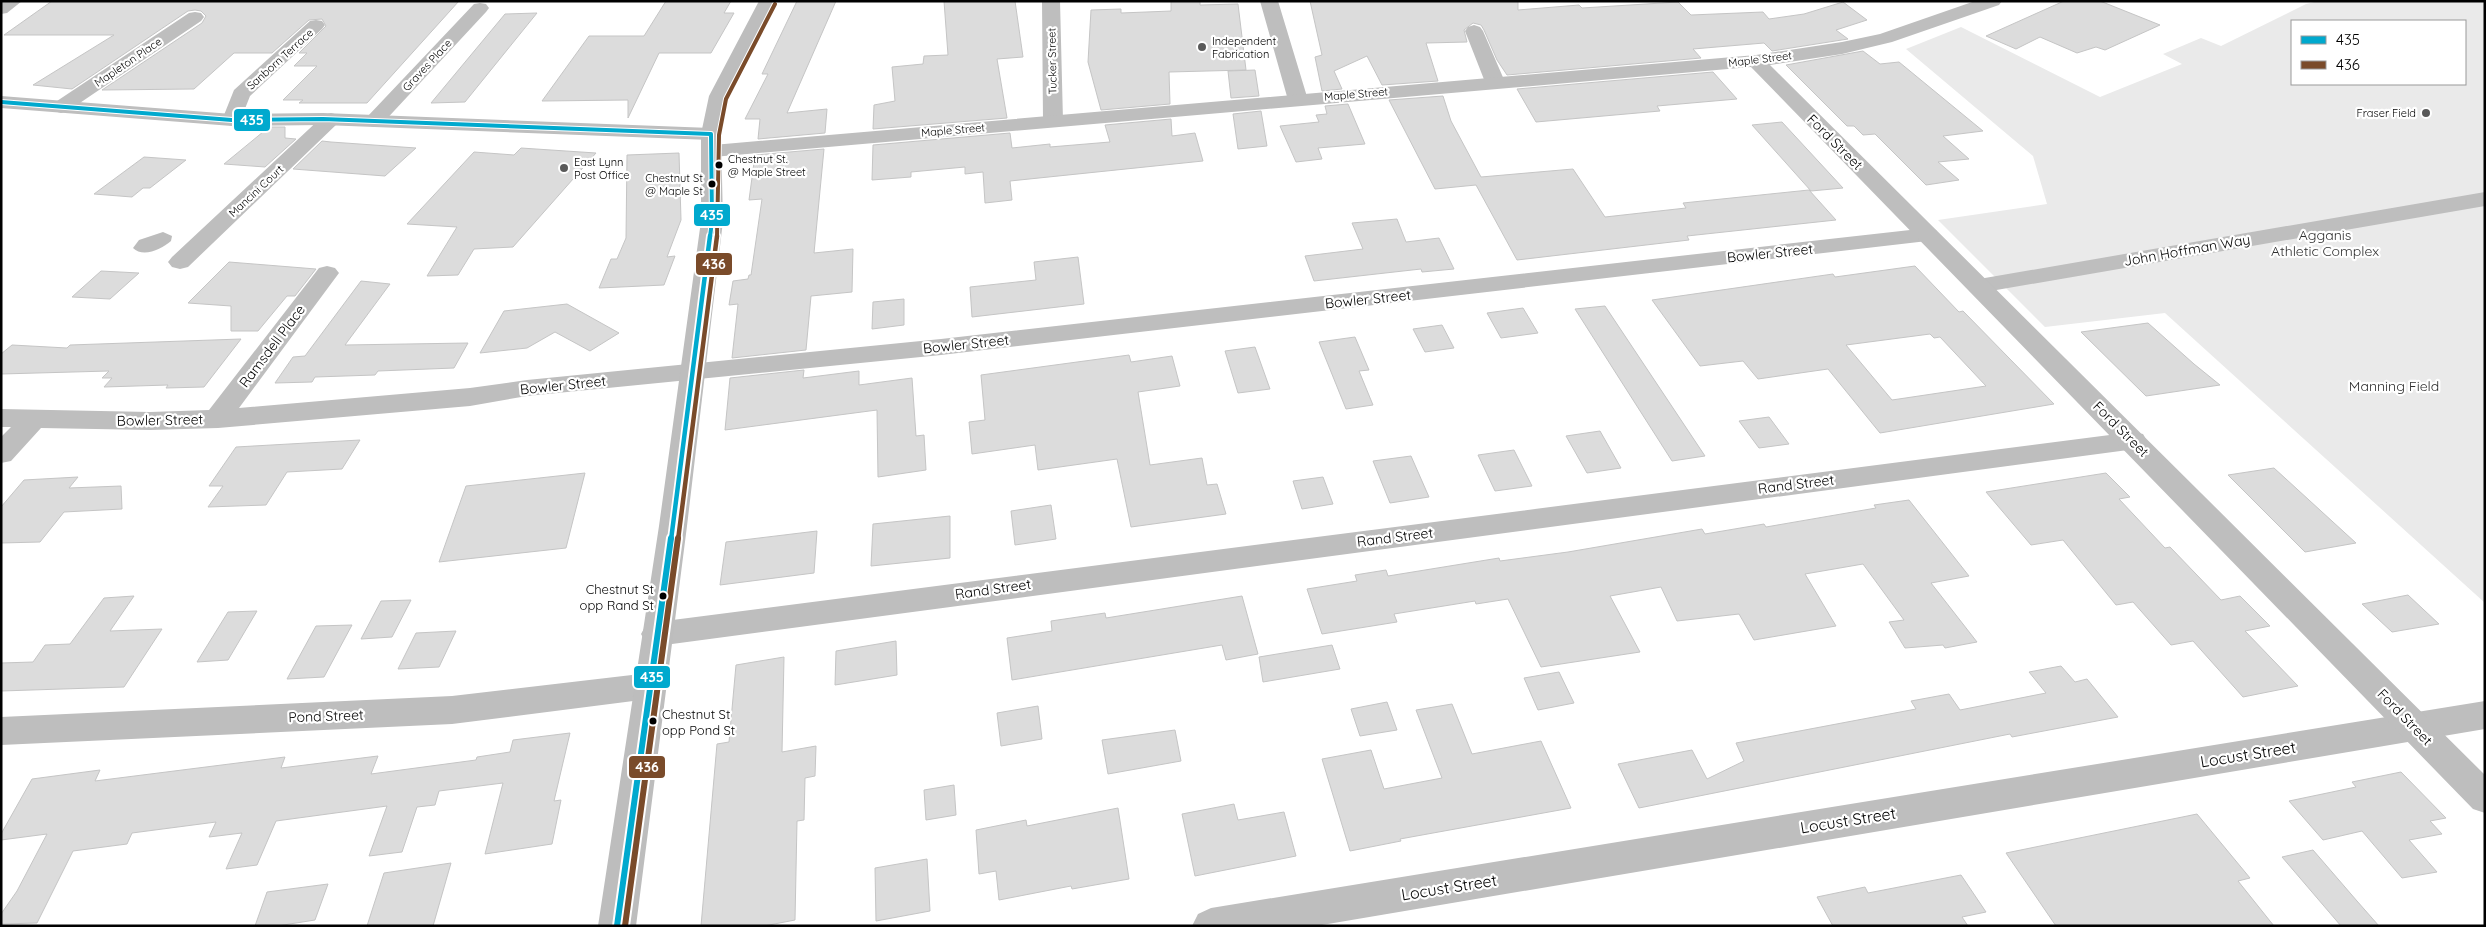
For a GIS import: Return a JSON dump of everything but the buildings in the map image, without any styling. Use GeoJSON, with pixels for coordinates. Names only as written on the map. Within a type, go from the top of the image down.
{"type":"FeatureCollection","features":[{"type":"Feature","properties":{"kind":"main road"},"geometry":{"type":"LineString","coordinates":[[617,926],[649,686],[683,456],[712,221],[712,142],[719,96],[768,1]]}},
{"type":"Feature","properties":{"kind":"street"},"geometry":{"type":"LineString","coordinates":[[1,9],[13,1]]}},
{"type":"Feature","properties":{"kind":"street","name":"Tucker Street"},"geometry":{"type":"LineString","coordinates":[[1051,1],[1053,121]]}},
{"type":"Feature","properties":{"kind":"street"},"geometry":{"type":"LineString","coordinates":[[1269,1],[1298,100]]}},
{"type":"Feature","properties":{"kind":"street","name":"Maple Street"},"geometry":{"type":"LineString","coordinates":[[1,102],[232,120],[374,121],[712,142],[1053,121],[1756,61],[1864,44],[1993,1]]}},
{"type":"Feature","properties":{"kind":"street","name":"Graves Place"},"geometry":{"type":"LineString","coordinates":[[374,121],[480,8]]}},
{"type":"Feature","properties":{"kind":"street","name":"Mapleton Place"},"geometry":{"type":"LineString","coordinates":[[60,107],[195,17]]}},
{"type":"Feature","properties":{"kind":"street","name":"Sanborn Terrace"},"geometry":{"type":"LineString","coordinates":[[232,120],[241,94],[316,26]]}},
{"type":"Feature","properties":{"kind":"street"},"geometry":{"type":"LineString","coordinates":[[1474,30],[1495,82]]}},
{"type":"Feature","properties":{"kind":"street","name":"Ford Street"},"geometry":{"type":"LineString","coordinates":[[1756,61],[2485,798]]}},
{"type":"Feature","properties":{"kind":"street","name":"Mancini Court"},"geometry":{"type":"LineString","coordinates":[[180,262],[331,120]]}},
{"type":"Feature","properties":{"kind":"street","name":"John Hoffman Way"},"geometry":{"type":"LineString","coordinates":[[1979,286],[2485,199]]}},
{"type":"Feature","properties":{"kind":"street","name":"Bowler Street"},"geometry":{"type":"LineString","coordinates":[[1,418],[150,421],[217,419],[470,397],[527,388],[941,347],[1928,235]]}},
{"type":"Feature","properties":{"kind":"street","name":"Ramsdell Place"},"geometry":{"type":"LineString","coordinates":[[217,419],[327,273]]}},
{"type":"Feature","properties":{"kind":"street"},"geometry":{"type":"LineString","coordinates":[[1,454],[34,419]]}},
{"type":"Feature","properties":{"kind":"street","name":"Rand Street"},"geometry":{"type":"LineString","coordinates":[[657,634],[2133,441]]}},
{"type":"Feature","properties":{"kind":"street","name":"Pond Street"},"geometry":{"type":"LineString","coordinates":[[1,731],[452,710],[649,686]]}},
{"type":"Feature","properties":{"kind":"street","name":"Locust Street"},"geometry":{"type":"LineString","coordinates":[[1212,926],[2485,715]]}},
{"type":"Feature","properties":{"kind":"green space","name":"Agganis Athletic Complex"},"geometry":{"type":"Polygon","coordinates":[[[2319,1],[2485,1],[2485,603],[2165,313],[2045,327],[1938,220],[2047,204],[2033,156],[1906,49],[1961,27],[2100,97],[2182,64],[2163,54],[2201,38],[2221,46],[2306,4],[2319,1]]]}},
{"type":"Feature","properties":{"kind":"shaded area"},"geometry":{"type":"Polygon","coordinates":[[[163,232],[172,236],[171,241],[163,247],[147,252],[137,251],[133,248],[139,240],[163,232]]]}},
{"type":"Feature","properties":{"kind":"transit line","name":"436"},"geometry":{"type":"LineString","coordinates":[[625,926],[680,527],[719,222],[719,135],[726,99],[775,4]]}},
{"type":"Feature","properties":{"kind":"transit line","name":"435"},"geometry":{"type":"LineString","coordinates":[[1,102],[232,120],[323,119],[711,134],[712,221],[673,526],[617,926]]}},
{"type":"Feature","properties":{"kind":"place","name":"Independent Fabrication"},"geometry":{"type":"Point","coordinates":[1202,47]}},
{"type":"Feature","properties":{"kind":"place","name":"Fraser Field"},"geometry":{"type":"Point","coordinates":[2426,113]}},
{"type":"Feature","properties":{"kind":"place","name":"Chestnut St. @ Maple Street"},"geometry":{"type":"Point","coordinates":[719,165]}},
{"type":"Feature","properties":{"kind":"place","name":"East Lynn Post Office"},"geometry":{"type":"Point","coordinates":[564,168]}},
{"type":"Feature","properties":{"kind":"place","name":"Chestnut St @ Maple St"},"geometry":{"type":"Point","coordinates":[712,184]}},
{"type":"Feature","properties":{"kind":"place","name":"Chestnut St opp Rand St"},"geometry":{"type":"Point","coordinates":[663,596]}},
{"type":"Feature","properties":{"kind":"place","name":"Chestnut St opp Pond St"},"geometry":{"type":"Point","coordinates":[653,721]}},
{"type":"Feature","properties":{"kind":"park label","name":"Manning Field"},"geometry":{"type":"Point","coordinates":[2394,386]}}]}
